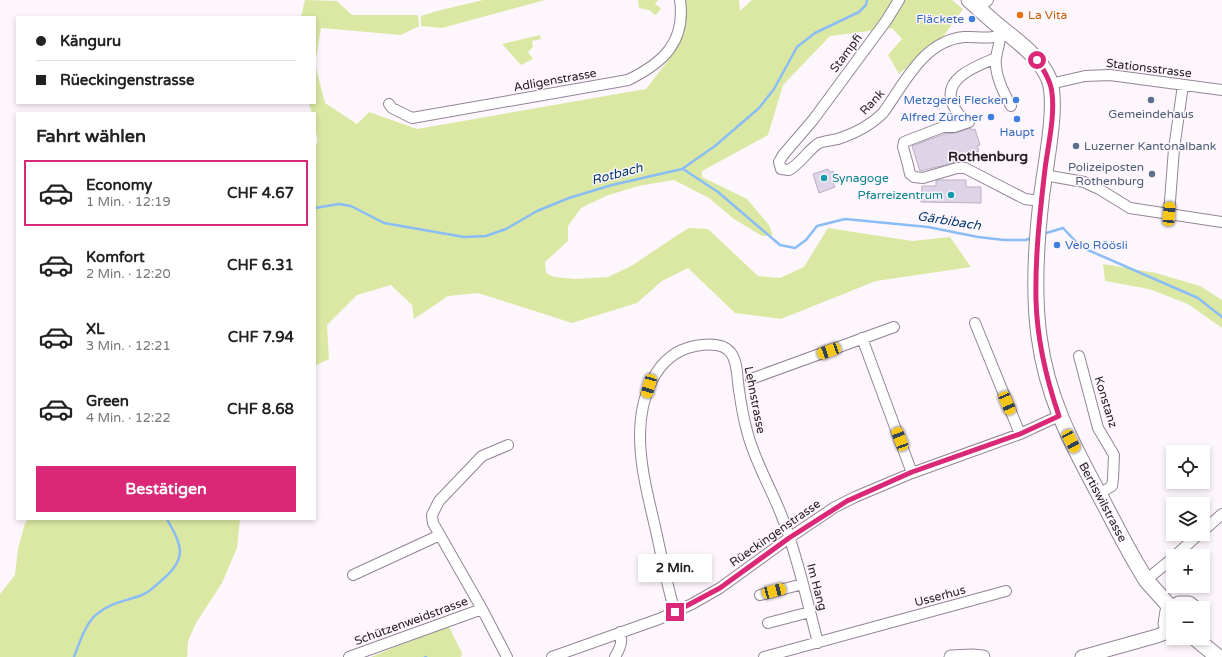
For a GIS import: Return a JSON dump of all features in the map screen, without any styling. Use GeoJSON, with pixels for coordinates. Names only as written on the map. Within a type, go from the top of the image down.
{"type":"FeatureCollection","features":[{"type":"Feature","properties":{"kind":"main road","name":"Bertiswilstrasse"},"geometry":{"type":"LineString","coordinates":[[977,3],[1003,34],[1028,50],[1037,60],[1045,72],[1053,97],[1041,202],[1036,312],[1046,374],[1059,416],[1128,551],[1146,580],[1166,602]]}},
{"type":"Feature","properties":{"kind":"main road"},"geometry":{"type":"LineString","coordinates":[[1203,645],[1218,657]]}},
{"type":"Feature","properties":{"kind":"street","name":"Adligenstrasse"},"geometry":{"type":"LineString","coordinates":[[389,104],[392,108],[412,118],[628,80],[657,64],[667,53],[676,39],[681,7],[680,0]]}},
{"type":"Feature","properties":{"kind":"street","name":"Stampfi"},"geometry":{"type":"LineString","coordinates":[[813,120],[886,21],[899,0]]}},
{"type":"Feature","properties":{"kind":"street","name":"Rank"},"geometry":{"type":"LineString","coordinates":[[813,120],[783,155],[779,162],[781,168],[789,170],[796,166],[819,143],[862,130],[876,120],[926,54],[942,43],[963,37],[1003,34]]}},
{"type":"Feature","properties":{"kind":"street"},"geometry":{"type":"LineString","coordinates":[[1003,34],[996,58],[998,76],[1004,93],[1012,106]]}},
{"type":"Feature","properties":{"kind":"street"},"geometry":{"type":"LineString","coordinates":[[996,58],[972,68],[958,78],[950,91],[954,106],[967,123],[954,127],[943,127],[906,140],[903,147],[910,174],[914,177],[923,178],[957,168],[965,168],[1025,199],[1041,202]]}},
{"type":"Feature","properties":{"kind":"street","name":"Stationsstrasse"},"geometry":{"type":"LineString","coordinates":[[1050,84],[1085,76],[1102,75],[1125,76],[1222,90]]}},
{"type":"Feature","properties":{"kind":"street"},"geometry":{"type":"LineString","coordinates":[[1169,214],[1174,148],[1183,85]]}},
{"type":"Feature","properties":{"kind":"street"},"geometry":{"type":"LineString","coordinates":[[1044,175],[1084,182],[1099,188],[1130,208],[1222,222]]}},
{"type":"Feature","properties":{"kind":"street"},"geometry":{"type":"LineString","coordinates":[[975,324],[1020,434]]}},
{"type":"Feature","properties":{"kind":"street"},"geometry":{"type":"LineString","coordinates":[[751,379],[894,327]]}},
{"type":"Feature","properties":{"kind":"street"},"geometry":{"type":"LineString","coordinates":[[862,338],[912,472]]}},
{"type":"Feature","properties":{"kind":"street","name":"Lehnstrasse"},"geometry":{"type":"LineString","coordinates":[[675,612],[643,475],[640,437],[642,411],[649,386],[660,367],[672,354],[686,348],[713,344],[718,345],[731,353],[736,368],[741,406],[747,432],[758,462],[781,513],[789,538]]}},
{"type":"Feature","properties":{"kind":"street","name":"Konstanz"},"geometry":{"type":"LineString","coordinates":[[1079,356],[1098,428],[1114,455],[1112,486],[1099,494]]}},
{"type":"Feature","properties":{"kind":"street","name":"Rüeckingenstrasse"},"geometry":{"type":"LineString","coordinates":[[552,657],[675,612],[720,588],[789,538],[835,508],[912,472],[1020,434],[1059,416]]}},
{"type":"Feature","properties":{"kind":"street","name":"Schützenweidstrasse"},"geometry":{"type":"LineString","coordinates":[[507,657],[482,609],[433,523],[432,515],[438,501],[482,456],[508,445]]}},
{"type":"Feature","properties":{"kind":"street"},"geometry":{"type":"LineString","coordinates":[[1210,525],[1222,514]]}},
{"type":"Feature","properties":{"kind":"street"},"geometry":{"type":"LineString","coordinates":[[353,574],[440,535]]}},
{"type":"Feature","properties":{"kind":"street","name":"Im Hang"},"geometry":{"type":"LineString","coordinates":[[789,538],[803,584],[818,643]]}},
{"type":"Feature","properties":{"kind":"street"},"geometry":{"type":"LineString","coordinates":[[1183,549],[1191,541]]}},
{"type":"Feature","properties":{"kind":"street"},"geometry":{"type":"LineString","coordinates":[[1146,580],[1166,564]]}},
{"type":"Feature","properties":{"kind":"street"},"geometry":{"type":"LineString","coordinates":[[760,595],[803,584]]}},
{"type":"Feature","properties":{"kind":"street","name":"Usserhus"},"geometry":{"type":"LineString","coordinates":[[818,643],[1006,591]]}},
{"type":"Feature","properties":{"kind":"street","name":"Schützenweidstrasse"},"geometry":{"type":"LineString","coordinates":[[349,657],[482,609]]}},
{"type":"Feature","properties":{"kind":"street"},"geometry":{"type":"LineString","coordinates":[[768,623],[810,612]]}},
{"type":"Feature","properties":{"kind":"street"},"geometry":{"type":"LineString","coordinates":[[615,657],[621,647],[622,638],[620,632]]}},
{"type":"Feature","properties":{"kind":"street"},"geometry":{"type":"LineString","coordinates":[[1082,657],[1166,634]]}},
{"type":"Feature","properties":{"kind":"street"},"geometry":{"type":"LineString","coordinates":[[764,657],[818,643]]}},
{"type":"Feature","properties":{"kind":"street"},"geometry":{"type":"LineString","coordinates":[[950,657],[983,657]]}},
{"type":"Feature","properties":{"kind":"green space"},"geometry":{"type":"Polygon","coordinates":[[[305,0],[337,1],[352,15],[418,15],[419,26],[401,35],[321,28],[316,58],[316,16],[301,16],[305,0]]]}},
{"type":"Feature","properties":{"kind":"green space"},"geometry":{"type":"Polygon","coordinates":[[[483,0],[545,0],[442,28],[421,26],[421,16],[483,0]]]}},
{"type":"Feature","properties":{"kind":"green space"},"geometry":{"type":"Polygon","coordinates":[[[638,0],[658,0],[655,4],[661,8],[655,15],[649,10],[639,8],[638,0]]]}},
{"type":"Feature","properties":{"kind":"green space"},"geometry":{"type":"Polygon","coordinates":[[[685,0],[739,0],[740,11],[752,0],[952,0],[963,9],[943,37],[899,74],[888,55],[902,39],[892,28],[830,36],[783,85],[768,135],[702,171],[702,177],[747,199],[769,225],[773,235],[762,236],[734,219],[709,198],[674,180],[638,186],[606,196],[581,208],[568,226],[568,241],[545,262],[546,273],[554,277],[575,279],[608,277],[633,265],[689,228],[708,229],[758,276],[780,278],[804,267],[828,228],[912,241],[950,237],[971,267],[876,281],[781,319],[735,313],[688,268],[662,281],[637,303],[572,323],[478,293],[448,296],[414,319],[412,305],[391,285],[357,295],[327,325],[329,359],[316,366],[316,145],[318,142],[316,132],[316,112],[312,112],[309,104],[316,104],[316,68],[325,103],[357,124],[369,112],[417,129],[646,89],[670,58],[686,24],[685,0]]]}},
{"type":"Feature","properties":{"kind":"green space"},"geometry":{"type":"Polygon","coordinates":[[[540,35],[541,39],[532,41],[533,47],[528,52],[533,59],[521,65],[502,44],[540,35]]]}},
{"type":"Feature","properties":{"kind":"green space"},"geometry":{"type":"Polygon","coordinates":[[[1103,264],[1156,273],[1200,286],[1222,300],[1222,328],[1188,304],[1149,289],[1105,281],[1103,264]]]}},
{"type":"Feature","properties":{"kind":"green space"},"geometry":{"type":"Polygon","coordinates":[[[27,520],[240,520],[237,548],[222,583],[196,623],[188,641],[187,657],[0,657],[0,594],[15,575],[18,549],[25,523],[27,520]]]}},
{"type":"Feature","properties":{"kind":"green space"},"geometry":{"type":"Polygon","coordinates":[[[448,625],[462,653],[461,657],[371,657],[448,625]]]}},
{"type":"Feature","properties":{"kind":"building"},"geometry":{"type":"Polygon","coordinates":[[[971,128],[971,130],[975,129],[980,145],[977,146],[979,151],[958,158],[958,162],[920,171],[912,146],[944,134],[956,133],[971,128]]]}},
{"type":"Feature","properties":{"kind":"building","name":"Synagoge"},"geometry":{"type":"Polygon","coordinates":[[[828,169],[830,172],[833,171],[836,181],[833,182],[835,187],[819,193],[813,174],[828,169]]]}},
{"type":"Feature","properties":{"kind":"building","name":"Pfarreizentrum"},"geometry":{"type":"Polygon","coordinates":[[[966,180],[966,187],[981,187],[981,203],[921,202],[922,186],[936,186],[936,181],[966,180]]]}},
{"type":"Feature","properties":{"kind":"waterway","name":"Rotbach"},"geometry":{"type":"LineString","coordinates":[[316,208],[339,204],[351,206],[384,223],[464,237],[486,236],[506,229],[537,211],[569,198],[612,185],[682,169],[715,146],[759,108],[774,89],[797,47],[815,33],[859,12],[866,5],[867,0]]}},
{"type":"Feature","properties":{"kind":"waterway","name":"Gärbibach"},"geometry":{"type":"LineString","coordinates":[[683,169],[718,192],[780,245],[795,248],[806,240],[817,226],[845,219],[928,227],[978,237],[1004,240],[1026,240],[1033,237]]}},
{"type":"Feature","properties":{"kind":"waterway","name":"Gärbibach"},"geometry":{"type":"LineString","coordinates":[[1043,234],[1063,228],[1081,247],[1198,298],[1222,317]]}},
{"type":"Feature","properties":{"kind":"waterway","name":"Rotbach"},"geometry":{"type":"LineString","coordinates":[[74,657],[89,622],[97,614],[113,604],[148,592],[176,565],[179,558],[179,544],[168,520]]}},
{"type":"Feature","properties":{"kind":"place","name":"La Vita"},"geometry":{"type":"Point","coordinates":[1020,15]}},
{"type":"Feature","properties":{"kind":"place","name":"Fläckete"},"geometry":{"type":"Point","coordinates":[972,19]}},
{"type":"Feature","properties":{"kind":"place","name":"Metzgerei Flecken"},"geometry":{"type":"Point","coordinates":[1016,100]}},
{"type":"Feature","properties":{"kind":"place","name":"Gemeindehaus"},"geometry":{"type":"Point","coordinates":[1151,100]}},
{"type":"Feature","properties":{"kind":"place","name":"Alfred Zürcher"},"geometry":{"type":"Point","coordinates":[991,117]}},
{"type":"Feature","properties":{"kind":"place","name":"Haupt"},"geometry":{"type":"Point","coordinates":[1017,119]}},
{"type":"Feature","properties":{"kind":"place","name":"Luzerner Kantonalbank"},"geometry":{"type":"Point","coordinates":[1076,146]}},
{"type":"Feature","properties":{"kind":"place","name":"Polizeiposten Rothenburg"},"geometry":{"type":"Point","coordinates":[1152,174]}},
{"type":"Feature","properties":{"kind":"place","name":"Synagoge"},"geometry":{"type":"Point","coordinates":[824,178]}},
{"type":"Feature","properties":{"kind":"place","name":"Pfarreizentrum"},"geometry":{"type":"Point","coordinates":[951,195]}},
{"type":"Feature","properties":{"kind":"place","name":"Velo Röösli"},"geometry":{"type":"Point","coordinates":[1057,245]}},
{"type":"Feature","properties":{"kind":"district","name":"Rothenburg"},"geometry":{"type":"Point","coordinates":[988,156]}},
{"type":"Feature","properties":{"kind":"route"},"geometry":{"type":"LineString","coordinates":[[675,612],[720,588],[789,538],[847,501],[912,472],[1020,434],[1059,416],[1045,369],[1036,312],[1036,270],[1041,202],[1053,97],[1052,88],[1037,60]]}}]}
